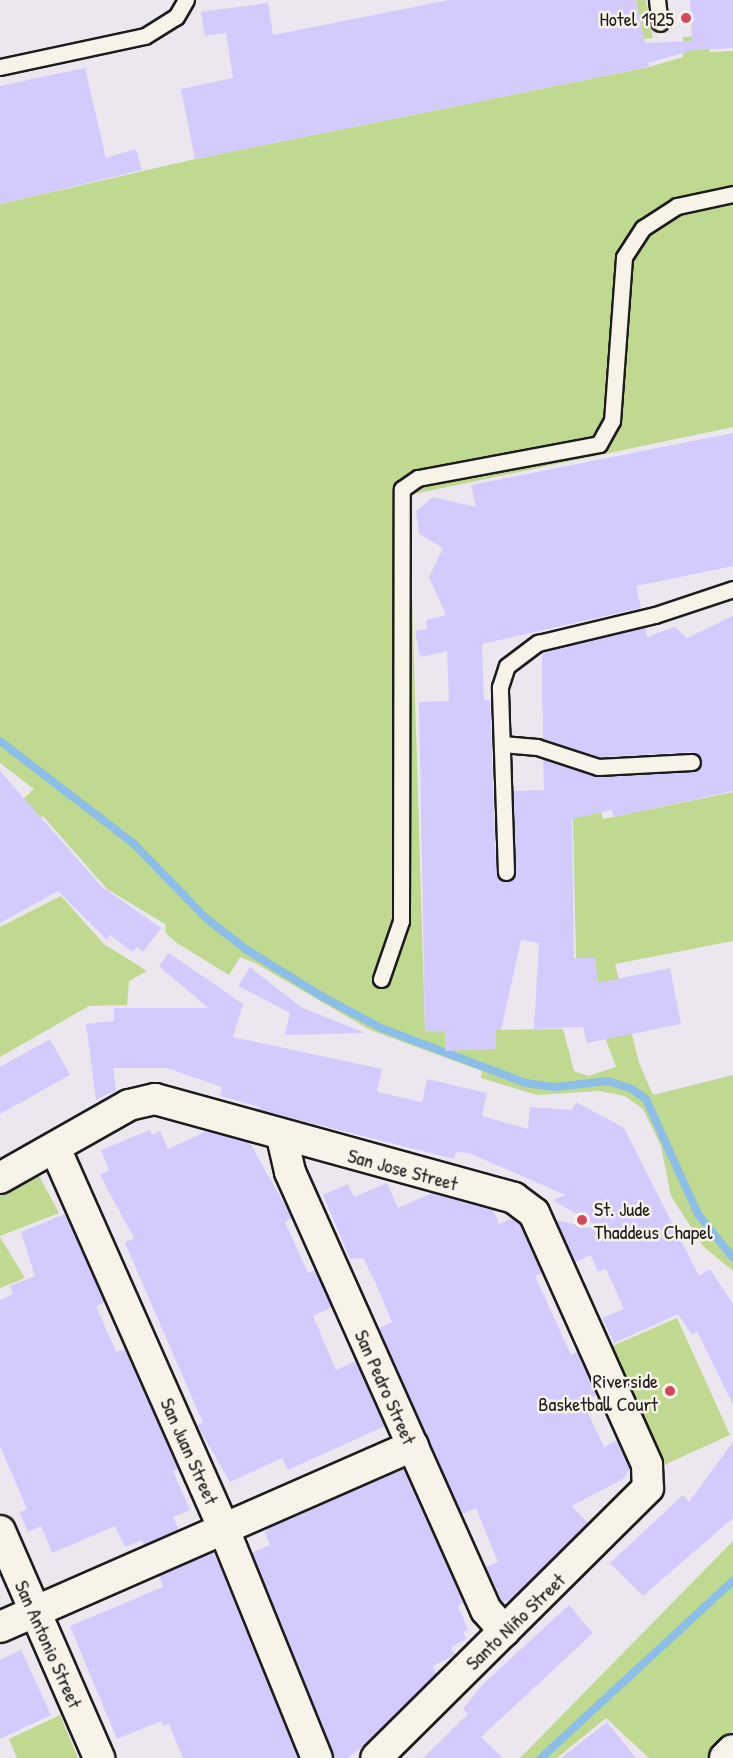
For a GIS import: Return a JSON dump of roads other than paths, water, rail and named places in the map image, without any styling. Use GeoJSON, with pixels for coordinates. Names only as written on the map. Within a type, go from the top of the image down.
{"type":"FeatureCollection","features":[{"type":"Feature","properties":{"kind":"street","name":"San Jose Street"},"geometry":{"type":"LineString","coordinates":[[0,1178],[149,1099],[282,1137],[514,1198],[529,1207],[642,1454],[650,1482]]}},
{"type":"Feature","properties":{"kind":"street","name":"San Pedro Street"},"geometry":{"type":"LineString","coordinates":[[282,1137],[290,1172],[486,1610],[504,1631]]}},
{"type":"Feature","properties":{"kind":"street","name":"San Juan Street"},"geometry":{"type":"LineString","coordinates":[[54,1148],[223,1527],[317,1758]]}},
{"type":"Feature","properties":{"kind":"street"},"geometry":{"type":"LineString","coordinates":[[0,1627],[223,1527],[413,1446]]}},
{"type":"Feature","properties":{"kind":"street","name":"Santo Niño Street"},"geometry":{"type":"LineString","coordinates":[[375,1758],[640,1499],[650,1482]]}},
{"type":"Feature","properties":{"kind":"street","name":"San Antonio Street"},"geometry":{"type":"LineString","coordinates":[[0,1531],[99,1758]]}},
{"type":"Feature","properties":{"kind":"street"},"geometry":{"type":"LineString","coordinates":[[725,1758],[733,1750]]}},
{"type":"Feature","properties":{"kind":"lane"},"geometry":{"type":"LineString","coordinates":[[0,67],[145,36],[176,17],[186,0]]}},
{"type":"Feature","properties":{"kind":"lane"},"geometry":{"type":"LineString","coordinates":[[657,0],[660,23]]}},
{"type":"Feature","properties":{"kind":"lane"},"geometry":{"type":"LineString","coordinates":[[381,979],[401,921],[402,489],[418,478],[599,444],[612,421],[624,257],[643,228],[677,206],[733,194]]}},
{"type":"Feature","properties":{"kind":"lane"},"geometry":{"type":"LineString","coordinates":[[506,872],[500,687],[507,666],[522,651],[733,588]]}},
{"type":"Feature","properties":{"kind":"lane"},"geometry":{"type":"LineString","coordinates":[[502,744],[537,747],[598,767],[692,762]]}},
{"type":"Feature","properties":{"kind":"waterway"},"geometry":{"type":"LineString","coordinates":[[0,741],[133,843],[207,919],[247,950],[323,997],[381,1028],[526,1083],[556,1087],[608,1081],[632,1089],[646,1099],[698,1214],[733,1258]]}},
{"type":"Feature","properties":{"kind":"waterway"},"geometry":{"type":"LineString","coordinates":[[541,1758],[733,1581]]}},
{"type":"Feature","properties":{"kind":"place","name":"Hotel 1925"},"geometry":{"type":"Point","coordinates":[686,18]}},
{"type":"Feature","properties":{"kind":"place","name":"St. Jude Thaddeus Chapel"},"geometry":{"type":"Point","coordinates":[582,1220]}},
{"type":"Feature","properties":{"kind":"place","name":"Riverside Basketball Court"},"geometry":{"type":"Point","coordinates":[670,1391]}}]}
